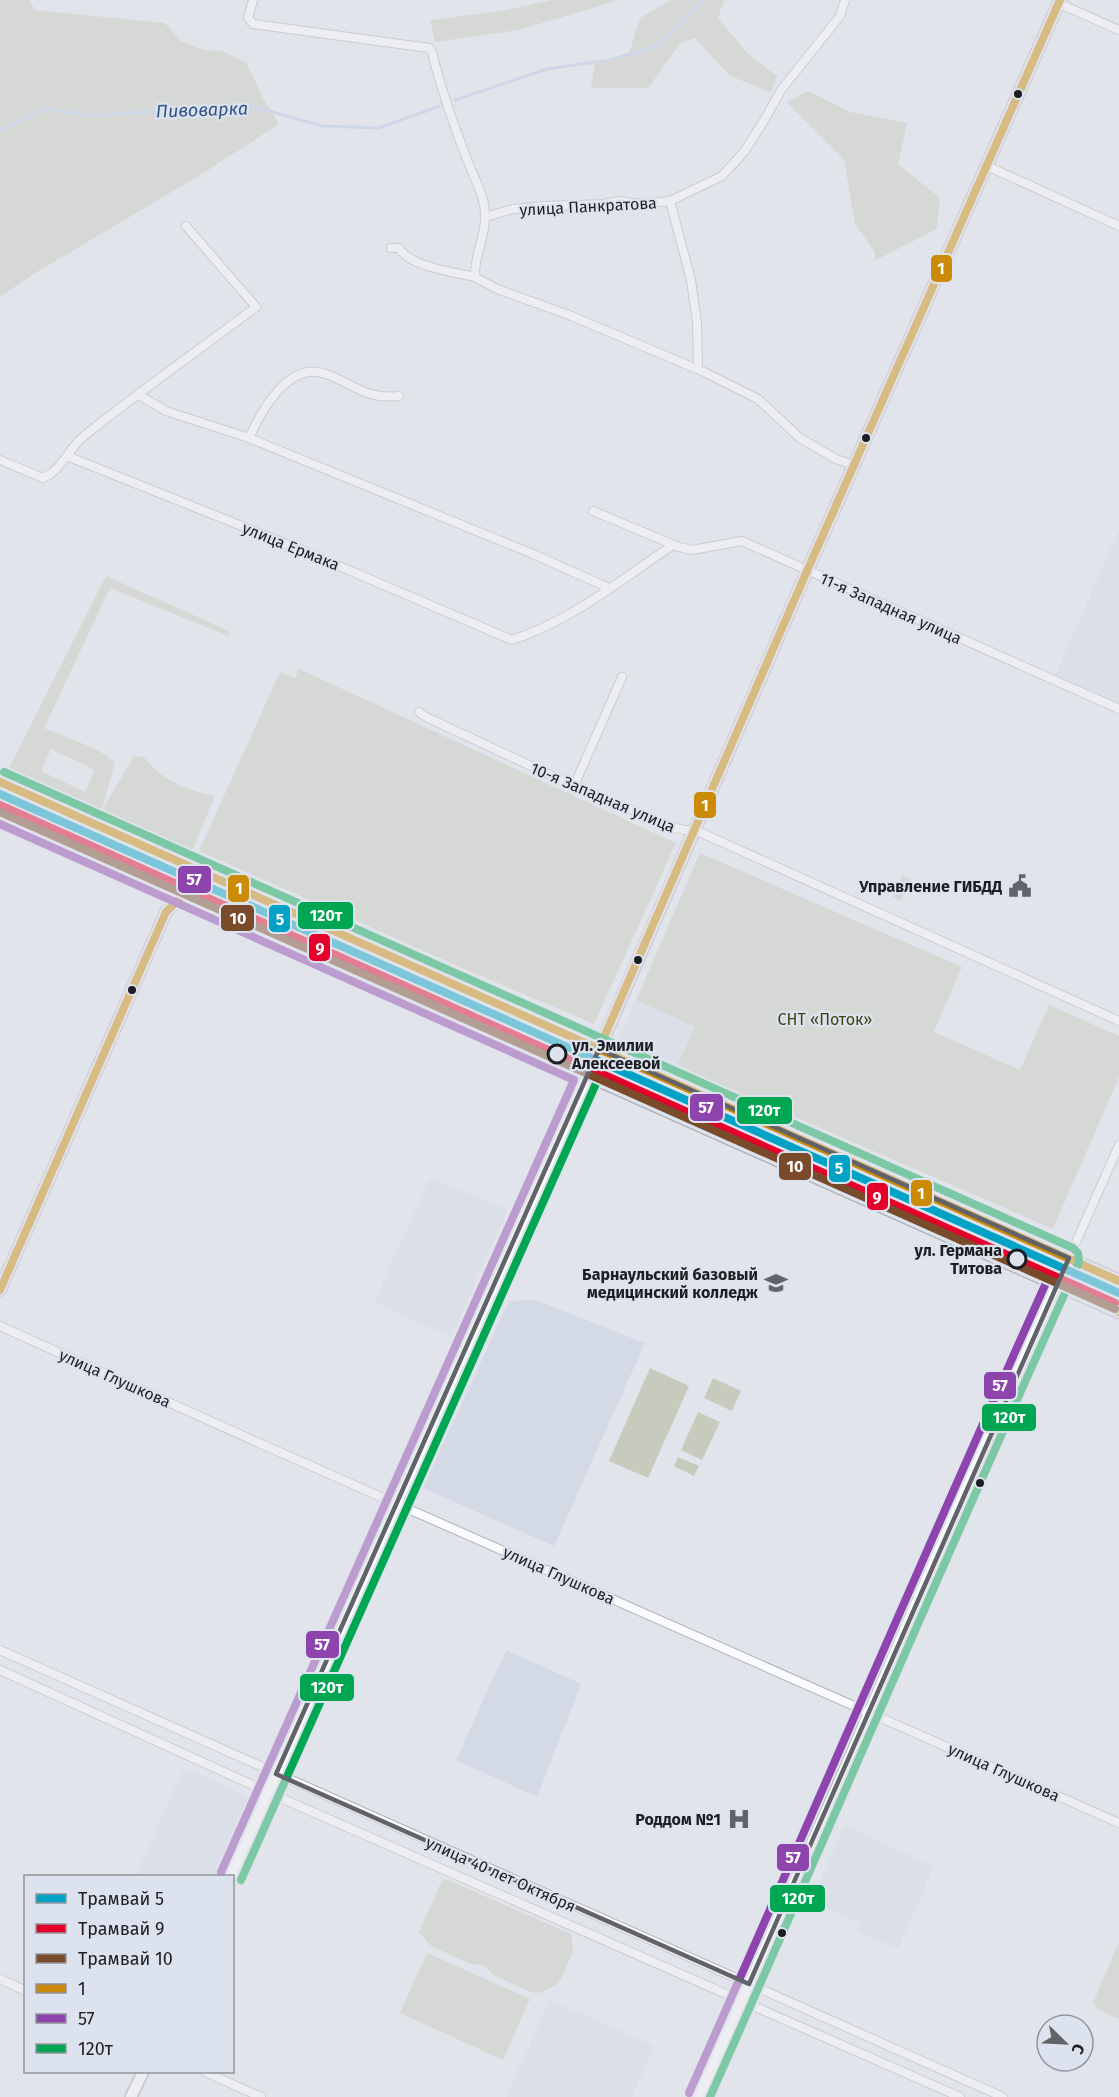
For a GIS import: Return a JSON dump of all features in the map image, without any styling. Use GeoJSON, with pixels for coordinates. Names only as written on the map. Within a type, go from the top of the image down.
{"type":"FeatureCollection","features":[{"type":"Feature","properties":{"kind":"main road"},"geometry":{"type":"LineString","coordinates":[[0,782],[1119,1281]]}},
{"type":"Feature","properties":{"kind":"main road"},"geometry":{"type":"LineString","coordinates":[[0,813],[1119,1312]]}},
{"type":"Feature","properties":{"kind":"street","name":"улица Панкратова"},"geometry":{"type":"LineString","coordinates":[[485,217],[513,209],[546,206],[604,204],[620,201],[642,204],[670,201],[711,182],[732,167],[755,136],[781,90],[840,16],[845,0]]}},
{"type":"Feature","properties":{"kind":"street"},"geometry":{"type":"LineString","coordinates":[[231,1875],[588,1075],[807,571],[1059,1],[1119,30]]}},
{"type":"Feature","properties":{"kind":"street"},"geometry":{"type":"LineString","coordinates":[[251,2],[248,18],[253,24],[429,48],[468,162],[480,188],[485,217],[474,262],[475,277]]}},
{"type":"Feature","properties":{"kind":"street"},"geometry":{"type":"LineString","coordinates":[[987,166],[1119,226]]}},
{"type":"Feature","properties":{"kind":"street"},"geometry":{"type":"LineString","coordinates":[[670,201],[691,280],[697,323],[698,369]]}},
{"type":"Feature","properties":{"kind":"street"},"geometry":{"type":"LineString","coordinates":[[0,460],[43,478],[58,470],[82,438],[256,307],[186,226]]}},
{"type":"Feature","properties":{"kind":"street"},"geometry":{"type":"LineString","coordinates":[[391,248],[399,248],[407,257],[421,263],[475,277],[497,289],[569,315],[698,369],[758,399],[800,438],[836,459],[854,465]]}},
{"type":"Feature","properties":{"kind":"street"},"geometry":{"type":"LineString","coordinates":[[249,438],[261,413],[277,392],[296,375],[310,370],[325,373],[362,392],[382,398],[399,396]]}},
{"type":"Feature","properties":{"kind":"street"},"geometry":{"type":"LineString","coordinates":[[139,394],[166,411],[249,438],[533,554],[609,588],[673,545]]}},
{"type":"Feature","properties":{"kind":"street","name":"улица Ермака"},"geometry":{"type":"LineString","coordinates":[[67,456],[304,551],[512,640],[530,635],[609,588]]}},
{"type":"Feature","properties":{"kind":"street","name":"11-я Западная улица"},"geometry":{"type":"LineString","coordinates":[[593,511],[673,545],[692,550],[742,541],[1119,709]]}},
{"type":"Feature","properties":{"kind":"street"},"geometry":{"type":"LineString","coordinates":[[573,786],[622,677]]}},
{"type":"Feature","properties":{"kind":"street","name":"10-я Западная улица"},"geometry":{"type":"LineString","coordinates":[[418,712],[573,786],[676,828],[695,830],[1119,1021]]}},
{"type":"Feature","properties":{"kind":"street"},"geometry":{"type":"LineString","coordinates":[[0,1290],[166,912],[190,886],[197,870]]}},
{"type":"Feature","properties":{"kind":"street"},"geometry":{"type":"LineString","coordinates":[[699,2097],[992,1428],[1119,1145]]}},
{"type":"Feature","properties":{"kind":"street","name":"улица Глушкова"},"geometry":{"type":"LineString","coordinates":[[0,1326],[1119,1823]]}},
{"type":"Feature","properties":{"kind":"street","name":"улица 40 лет Октября"},"geometry":{"type":"LineString","coordinates":[[0,1650],[1003,2097]]}},
{"type":"Feature","properties":{"kind":"street","name":"улица 40 лет Октября"},"geometry":{"type":"LineString","coordinates":[[0,1670],[960,2097]]}},
{"type":"Feature","properties":{"kind":"street"},"geometry":{"type":"LineString","coordinates":[[0,1979],[24,1989]]}},
{"type":"Feature","properties":{"kind":"street"},"geometry":{"type":"LineString","coordinates":[[131,2097],[143,2073]]}},
{"type":"Feature","properties":{"kind":"street"},"geometry":{"type":"LineString","coordinates":[[207,2073],[261,2097]]}},
{"type":"Feature","properties":{"kind":"highlighted area"},"geometry":{"type":"Polygon","coordinates":[[[599,1049],[1069,1258],[749,1984],[276,1774],[599,1049]]]}},
{"type":"Feature","properties":{"kind":"shaded area"},"geometry":{"type":"Polygon","coordinates":[[[1119,530],[1119,708],[1054,678],[1119,530]]]}},
{"type":"Feature","properties":{"kind":"shaded area"},"geometry":{"type":"Polygon","coordinates":[[[636,1000],[695,1027],[677,1066],[621,1041],[619,1037],[636,1000]]]}},
{"type":"Feature","properties":{"kind":"shaded area"},"geometry":{"type":"Polygon","coordinates":[[[430,1178],[508,1209],[451,1337],[374,1302],[430,1178]]]}},
{"type":"Feature","properties":{"kind":"shaded area"},"geometry":{"type":"Polygon","coordinates":[[[536,1300],[645,1343],[554,1546],[423,1488],[509,1301],[536,1300]]]}},
{"type":"Feature","properties":{"kind":"shaded area"},"geometry":{"type":"Polygon","coordinates":[[[506,1650],[581,1684],[537,1797],[456,1760],[506,1650]]]}},
{"type":"Feature","properties":{"kind":"shaded area"},"geometry":{"type":"Polygon","coordinates":[[[184,1768],[250,1797],[214,1875],[136,1875],[184,1768]]]}},
{"type":"Feature","properties":{"kind":"shaded area"},"geometry":{"type":"Polygon","coordinates":[[[845,1826],[934,1866],[898,1949],[857,1931],[860,1923],[811,1900],[845,1826]]]}},
{"type":"Feature","properties":{"kind":"shaded area"},"geometry":{"type":"Polygon","coordinates":[[[550,2000],[654,2046],[632,2097],[506,2097],[550,2000]]]}},
{"type":"Feature","properties":{"kind":"green space"},"geometry":{"type":"Polygon","coordinates":[[[0,0],[29,0],[35,10],[165,23],[181,41],[204,50],[222,51],[246,62],[263,98],[279,124],[205,172],[32,275],[0,297],[0,0]]]}},
{"type":"Feature","properties":{"kind":"green space"},"geometry":{"type":"Polygon","coordinates":[[[551,0],[619,0],[519,30],[435,42],[430,20],[496,12],[551,0]]]}},
{"type":"Feature","properties":{"kind":"green space"},"geometry":{"type":"Polygon","coordinates":[[[671,0],[724,0],[718,18],[749,55],[777,76],[771,92],[730,76],[695,38],[681,43],[648,88],[591,88],[595,64],[629,54],[640,18],[671,0]]]}},
{"type":"Feature","properties":{"kind":"green space"},"geometry":{"type":"Polygon","coordinates":[[[808,91],[850,112],[907,123],[898,164],[940,198],[937,229],[874,261],[875,252],[855,224],[844,160],[787,102],[808,91]]]}},
{"type":"Feature","properties":{"kind":"green space"},"geometry":{"type":"Polygon","coordinates":[[[106,576],[229,631],[228,636],[110,588],[44,728],[96,749],[115,762],[101,812],[134,756],[144,757],[159,773],[176,783],[215,796],[192,851],[91,813],[6,774],[106,576]],[[51,749],[41,771],[85,792],[95,770],[51,749]]]}},
{"type":"Feature","properties":{"kind":"green space"},"geometry":{"type":"Polygon","coordinates":[[[299,669],[676,843],[594,1024],[199,851],[280,672],[295,678],[299,669]]]}},
{"type":"Feature","properties":{"kind":"green space","name":"СНТ «Поток»"},"geometry":{"type":"Polygon","coordinates":[[[700,853],[962,967],[934,1032],[1020,1070],[1049,1005],[1119,1036],[1119,1077],[1053,1229],[677,1066],[695,1027],[636,1000],[700,853]]]}},
{"type":"Feature","properties":{"kind":"green space"},"geometry":{"type":"Polygon","coordinates":[[[903,875],[911,879],[901,901],[893,897],[903,875]]]}},
{"type":"Feature","properties":{"kind":"green space"},"geometry":{"type":"Polygon","coordinates":[[[650,1368],[689,1386],[648,1478],[609,1461],[650,1368]]]}},
{"type":"Feature","properties":{"kind":"green space"},"geometry":{"type":"Polygon","coordinates":[[[713,1378],[741,1391],[732,1411],[704,1398],[713,1378]]]}},
{"type":"Feature","properties":{"kind":"green space"},"geometry":{"type":"Polygon","coordinates":[[[698,1412],[720,1422],[702,1460],[681,1450],[698,1412]]]}},
{"type":"Feature","properties":{"kind":"green space"},"geometry":{"type":"Polygon","coordinates":[[[678,1457],[699,1466],[694,1476],[674,1466],[678,1457]]]}},
{"type":"Feature","properties":{"kind":"green space"},"geometry":{"type":"Polygon","coordinates":[[[442,1880],[448,1880],[571,1934],[573,1952],[561,1979],[555,1986],[540,1993],[528,1991],[492,1974],[485,1966],[471,1964],[431,1946],[419,1932],[442,1880]]]}},
{"type":"Feature","properties":{"kind":"green space"},"geometry":{"type":"Polygon","coordinates":[[[1119,1942],[1119,2018],[1117,2018],[1097,2009],[1093,2003],[1119,1942]]]}},
{"type":"Feature","properties":{"kind":"green space"},"geometry":{"type":"Polygon","coordinates":[[[427,1953],[530,1999],[503,2060],[400,2013],[427,1953]]]}},
{"type":"Feature","properties":{"kind":"waterway","name":"Пивоварка"},"geometry":{"type":"LineString","coordinates":[[455,100],[547,69],[609,60],[654,47],[683,22],[703,0]]}},
{"type":"Feature","properties":{"kind":"waterway","name":"Пивоварка"},"geometry":{"type":"LineString","coordinates":[[0,130],[47,108],[93,116],[245,104],[322,126],[379,128],[440,106]]}},
{"type":"Feature","properties":{"kind":"tram line","name":"5"},"geometry":{"type":"LineString","coordinates":[[0,794],[1119,1293]]}},
{"type":"Feature","properties":{"kind":"tram line","name":"9"},"geometry":{"type":"LineString","coordinates":[[0,805],[1115,1303]]}},
{"type":"Feature","properties":{"kind":"tram line","name":"10"},"geometry":{"type":"LineString","coordinates":[[0,812],[1115,1309]]}},
{"type":"Feature","properties":{"kind":"transit line","name":"1"},"geometry":{"type":"LineString","coordinates":[[588,1074],[807,571],[1060,0]]}},
{"type":"Feature","properties":{"kind":"transit line","name":"120т"},"geometry":{"type":"LineString","coordinates":[[4,772],[1073,1248],[1078,1253],[1079,1262],[710,2097]]}},
{"type":"Feature","properties":{"kind":"transit line","name":"1"},"geometry":{"type":"LineString","coordinates":[[0,782],[1119,1281]]}},
{"type":"Feature","properties":{"kind":"transit line","name":"57"},"geometry":{"type":"LineString","coordinates":[[0,793],[1055,1263],[689,2093]]}},
{"type":"Feature","properties":{"kind":"transit line","name":"120т"},"geometry":{"type":"LineString","coordinates":[[4,803],[592,1065],[598,1073],[598,1079],[241,1880]]}},
{"type":"Feature","properties":{"kind":"transit line","name":"1"},"geometry":{"type":"LineString","coordinates":[[0,813],[1119,1312]]}},
{"type":"Feature","properties":{"kind":"transit line","name":"57"},"geometry":{"type":"LineString","coordinates":[[0,824],[574,1080],[221,1872]]}},
{"type":"Feature","properties":{"kind":"transit line","name":"1"},"geometry":{"type":"LineString","coordinates":[[0,1290],[166,912],[182,896]]}},
{"type":"Feature","properties":{"kind":"place","name":"Управление ГИБДД"},"geometry":{"type":"Point","coordinates":[1020,886]}},
{"type":"Feature","properties":{"kind":"place","name":"ул. Эмилии Алексеевой"},"geometry":{"type":"Point","coordinates":[557,1054]}},
{"type":"Feature","properties":{"kind":"place","name":"ул. Германа Титова"},"geometry":{"type":"Point","coordinates":[1017,1259]}},
{"type":"Feature","properties":{"kind":"place","name":"Барнаульский базовый медицинский колледж"},"geometry":{"type":"Point","coordinates":[776,1283]}},
{"type":"Feature","properties":{"kind":"place","name":"Роддом №1"},"geometry":{"type":"Point","coordinates":[739,1819]}}]}
